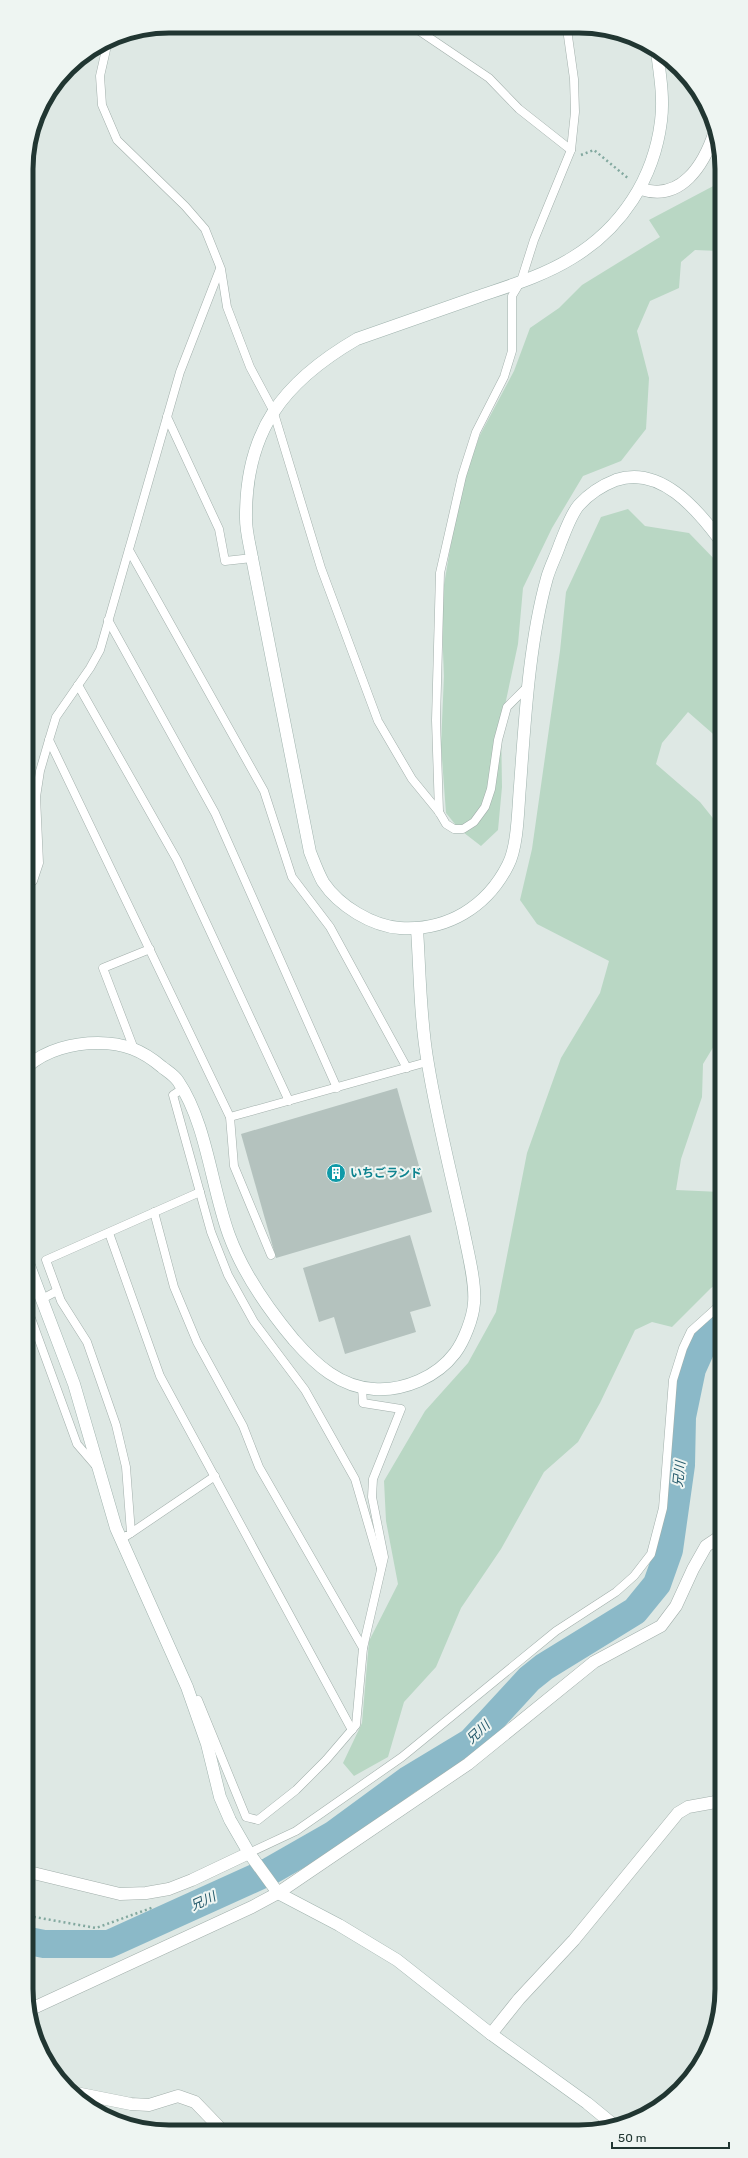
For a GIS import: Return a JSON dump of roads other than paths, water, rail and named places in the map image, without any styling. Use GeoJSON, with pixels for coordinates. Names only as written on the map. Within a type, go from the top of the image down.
{"type":"FeatureCollection","features":[{"type":"Feature","properties":{"kind":"street"},"geometry":{"type":"LineString","coordinates":[[658,58],[662,89],[661,120],[657,144],[641,189],[615,224],[597,240],[572,258],[521,282],[357,339],[311,369],[291,387],[273,410],[252,460],[246,520],[252,558],[310,852],[320,874],[333,894],[348,908],[390,927],[417,929],[445,923],[480,903],[495,888],[509,863],[516,827],[534,647],[547,578],[578,505],[605,484],[624,478],[644,478],[670,488],[701,515],[715,533]]}},
{"type":"Feature","properties":{"kind":"street"},"geometry":{"type":"LineString","coordinates":[[641,189],[652,192],[666,192],[676,188],[689,179],[704,156],[711,140]]}},
{"type":"Feature","properties":{"kind":"street"},"geometry":{"type":"LineString","coordinates":[[33,1063],[58,1049],[84,1043],[113,1043],[146,1053],[177,1079],[197,1120],[230,1237],[251,1280],[277,1319],[313,1361],[337,1379],[362,1388],[384,1390],[412,1384],[435,1373],[455,1353],[466,1331],[474,1303],[470,1261],[427,1062],[417,929]]}},
{"type":"Feature","properties":{"kind":"street"},"geometry":{"type":"LineString","coordinates":[[33,1276],[74,1384],[96,1466],[120,1540],[187,1687],[207,1744],[220,1797],[230,1820],[249,1853],[275,1890],[339,1925],[397,1960],[491,2034],[587,2103],[609,2121]]}},
{"type":"Feature","properties":{"kind":"street"},"geometry":{"type":"LineString","coordinates":[[35,2007],[252,1908],[275,1890],[468,1764],[594,1662],[661,1626],[676,1606],[693,1569],[706,1546],[715,1540]]}},
{"type":"Feature","properties":{"kind":"street"},"geometry":{"type":"LineString","coordinates":[[491,2034],[519,1999],[574,1940],[678,1813],[688,1807],[715,1802]]}},
{"type":"Feature","properties":{"kind":"street"},"geometry":{"type":"LineString","coordinates":[[33,1873],[120,1894],[146,1892],[169,1889],[192,1880],[249,1853]]}},
{"type":"Feature","properties":{"kind":"street"},"geometry":{"type":"LineString","coordinates":[[83,2094],[131,2104],[149,2105],[178,2096],[194,2102],[217,2125]]}},
{"type":"Feature","properties":{"kind":"lane"},"geometry":{"type":"LineString","coordinates":[[422,33],[489,78],[519,109],[571,150]]}},
{"type":"Feature","properties":{"kind":"lane"},"geometry":{"type":"LineString","coordinates":[[439,812],[436,720],[440,574],[462,476],[476,432],[504,377],[512,351],[512,296],[521,282],[534,240],[571,150],[575,112],[574,79],[568,33]]}},
{"type":"Feature","properties":{"kind":"lane"},"geometry":{"type":"LineString","coordinates":[[106,48],[100,76],[102,105],[118,140],[185,206],[205,229],[221,269],[227,307],[250,367],[273,410],[321,568],[378,721],[412,779],[439,812],[446,824],[454,829],[463,829],[474,822],[485,807],[491,790],[498,740],[507,707],[530,684]]}},
{"type":"Feature","properties":{"kind":"lane"},"geometry":{"type":"LineString","coordinates":[[33,881],[39,863],[36,797],[40,771],[56,717],[100,650],[180,372],[221,269]]}},
{"type":"Feature","properties":{"kind":"lane"},"geometry":{"type":"LineString","coordinates":[[168,417],[219,529],[225,561],[252,558]]}},
{"type":"Feature","properties":{"kind":"lane"},"geometry":{"type":"LineString","coordinates":[[129,550],[264,791],[292,877],[330,927],[407,1068]]}},
{"type":"Feature","properties":{"kind":"lane"},"geometry":{"type":"LineString","coordinates":[[108,620],[215,813],[337,1088]]}},
{"type":"Feature","properties":{"kind":"lane"},"geometry":{"type":"LineString","coordinates":[[78,685],[177,860],[289,1101]]}},
{"type":"Feature","properties":{"kind":"lane"},"geometry":{"type":"LineString","coordinates":[[49,740],[230,1117],[234,1166],[271,1255]]}},
{"type":"Feature","properties":{"kind":"lane"},"geometry":{"type":"LineString","coordinates":[[134,1049],[103,968],[150,949]]}},
{"type":"Feature","properties":{"kind":"lane"},"geometry":{"type":"LineString","coordinates":[[230,1117],[427,1062]]}},
{"type":"Feature","properties":{"kind":"lane"},"geometry":{"type":"LineString","coordinates":[[182,1089],[173,1095],[211,1232],[228,1275],[254,1322],[305,1390],[355,1480],[381,1569]]}},
{"type":"Feature","properties":{"kind":"lane"},"geometry":{"type":"LineString","coordinates":[[131,1533],[126,1467],[116,1425],[87,1342],[61,1301],[46,1260],[200,1192]]}},
{"type":"Feature","properties":{"kind":"lane"},"geometry":{"type":"LineString","coordinates":[[154,1212],[174,1288],[197,1342],[243,1426],[260,1467],[363,1648]]}},
{"type":"Feature","properties":{"kind":"lane"},"geometry":{"type":"LineString","coordinates":[[109,1232],[160,1376],[352,1730]]}},
{"type":"Feature","properties":{"kind":"lane"},"geometry":{"type":"LineString","coordinates":[[42,1299],[57,1291]]}},
{"type":"Feature","properties":{"kind":"lane"},"geometry":{"type":"LineString","coordinates":[[249,1853],[296,1831],[402,1757],[556,1631],[616,1592],[634,1576],[651,1554],[663,1508],[673,1380],[683,1348],[691,1332],[715,1310]]}},
{"type":"Feature","properties":{"kind":"lane"},"geometry":{"type":"LineString","coordinates":[[33,1324],[77,1444],[96,1466]]}},
{"type":"Feature","properties":{"kind":"lane"},"geometry":{"type":"LineString","coordinates":[[187,1687],[192,1686],[246,1817],[258,1820],[296,1790],[326,1760],[356,1725],[363,1648],[384,1557],[372,1497],[373,1479],[401,1409],[363,1403],[362,1388]]}},
{"type":"Feature","properties":{"kind":"lane"},"geometry":{"type":"LineString","coordinates":[[120,1540],[214,1476]]}},
{"type":"Feature","properties":{"kind":"waterway","name":"兄川"},"geometry":{"type":"LineString","coordinates":[[33,1942],[44,1944],[109,1944],[270,1871],[333,1835],[408,1780],[471,1742],[529,1679],[544,1667],[635,1611],[657,1584],[669,1550],[681,1465],[682,1417],[692,1369],[705,1340],[715,1330]]}},
{"type":"Feature","properties":{"kind":"place","name":"いちごランド"},"geometry":{"type":"Point","coordinates":[336,1173]}}]}
